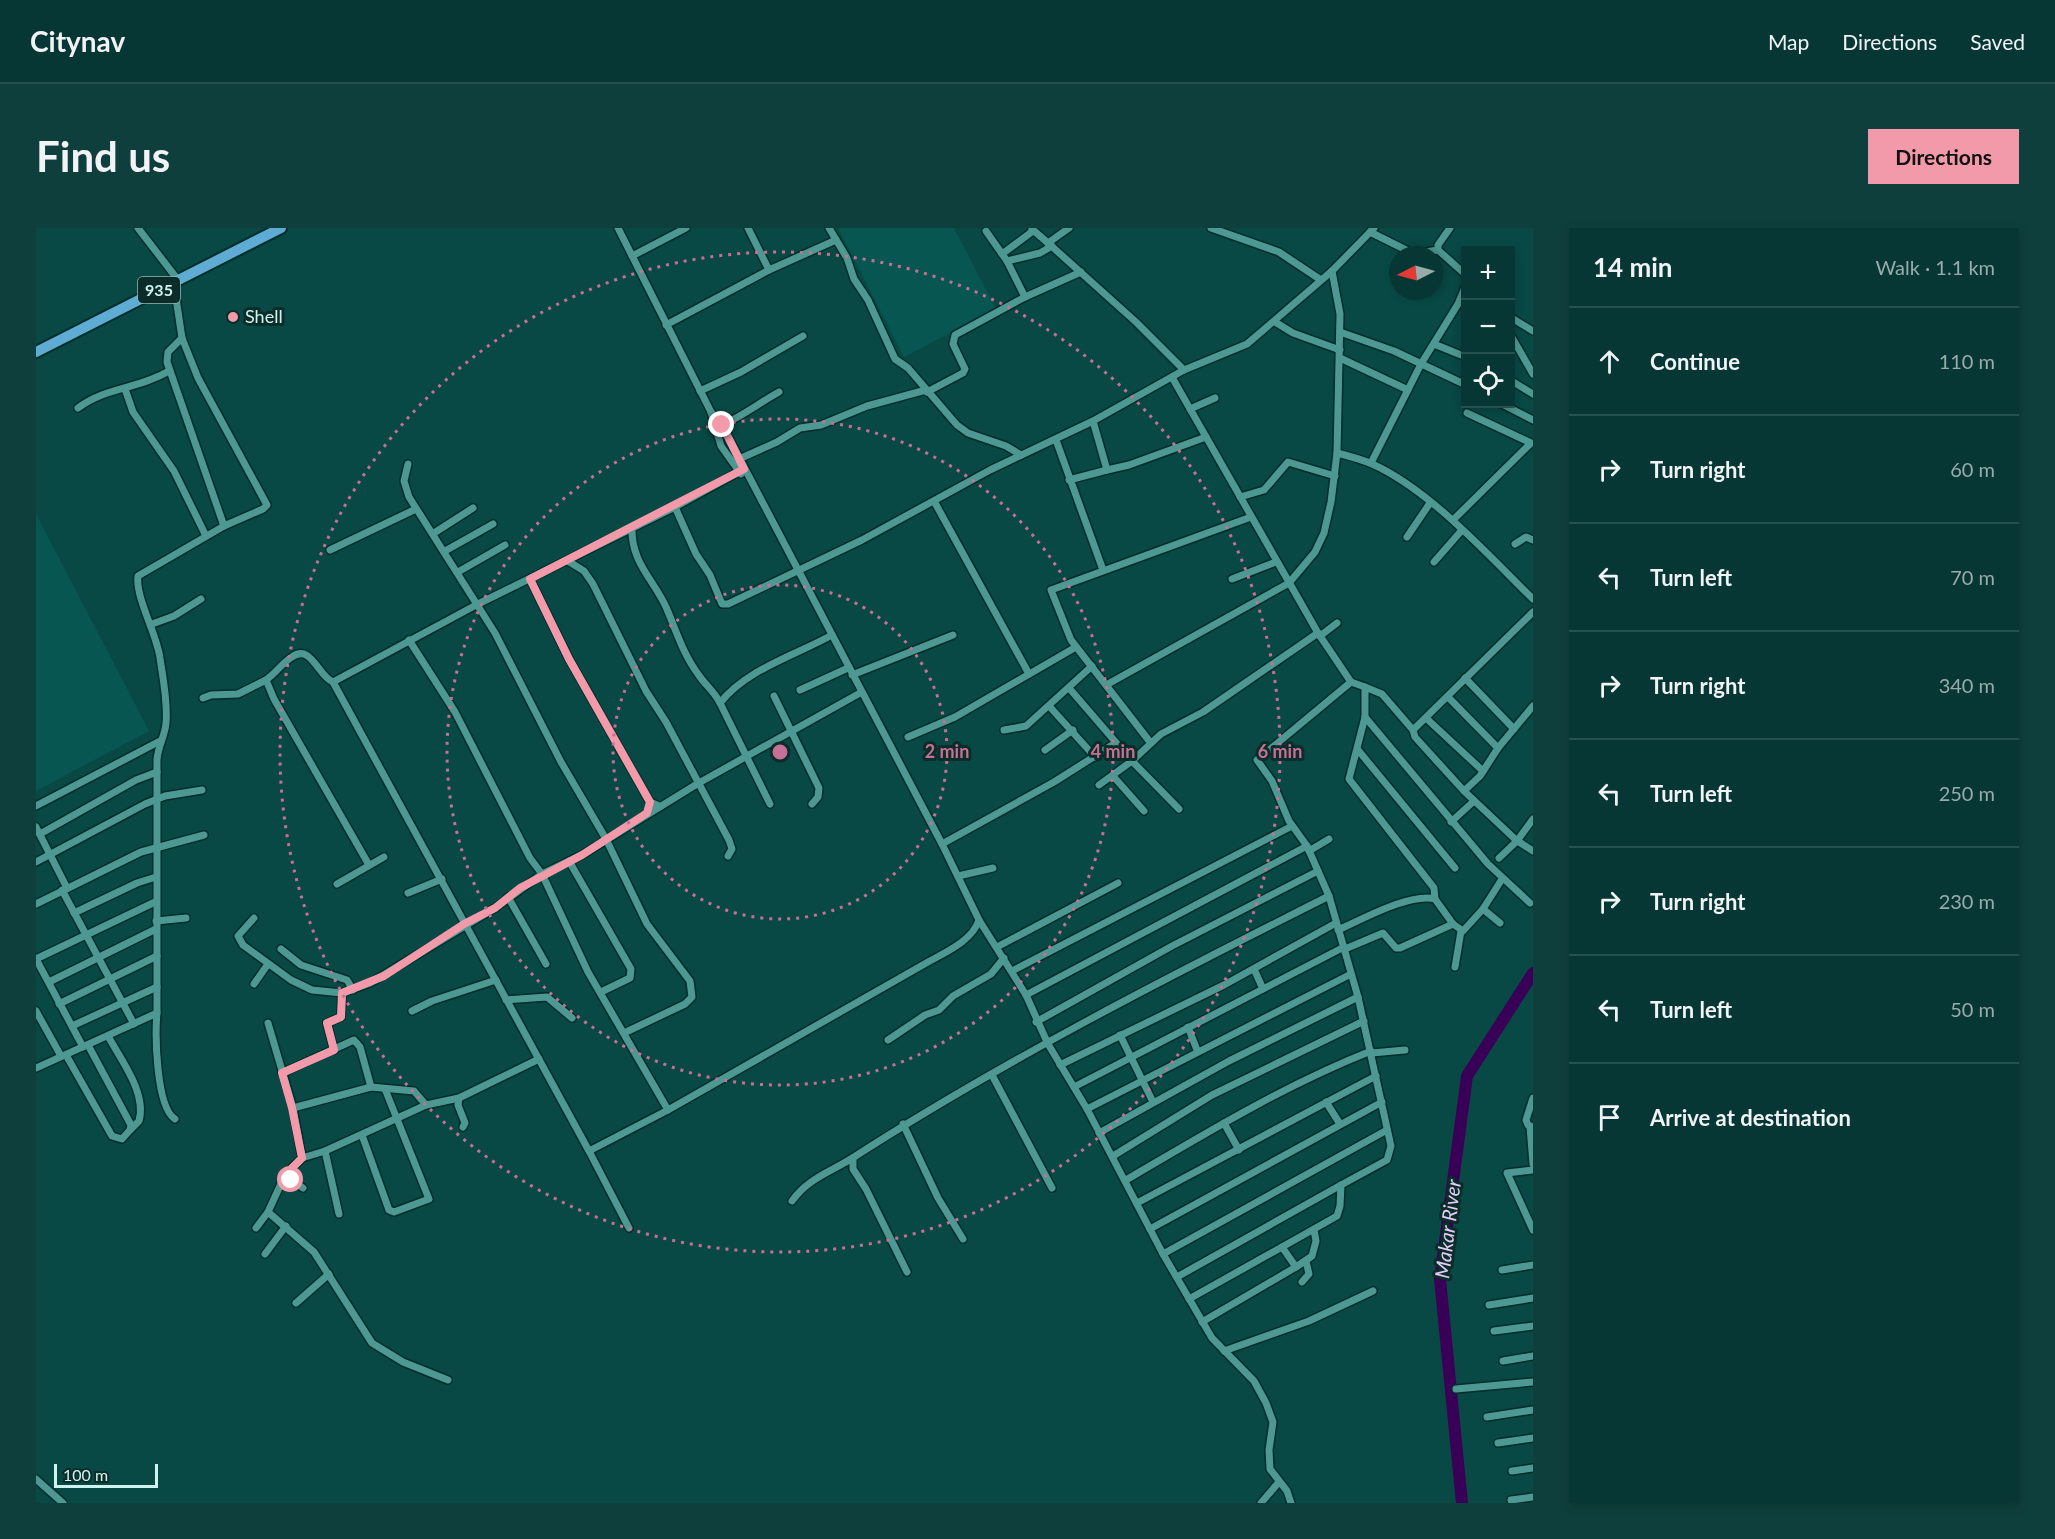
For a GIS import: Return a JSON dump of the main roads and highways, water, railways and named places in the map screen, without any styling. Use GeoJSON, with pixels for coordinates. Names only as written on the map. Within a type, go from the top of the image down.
{"type":"FeatureCollection","features":[{"type":"Feature","properties":{"kind":"main road","name":"935"},"geometry":{"type":"LineString","coordinates":[[36,352],[281,228]]}},
{"type":"Feature","properties":{"kind":"waterway","name":"Makar River"},"geometry":{"type":"LineString","coordinates":[[1462,1503],[1440,1279],[1467,1076],[1533,973]]}},
{"type":"Feature","properties":{"kind":"place","name":"Shell"},"geometry":{"type":"Point","coordinates":[233,317]}}]}
